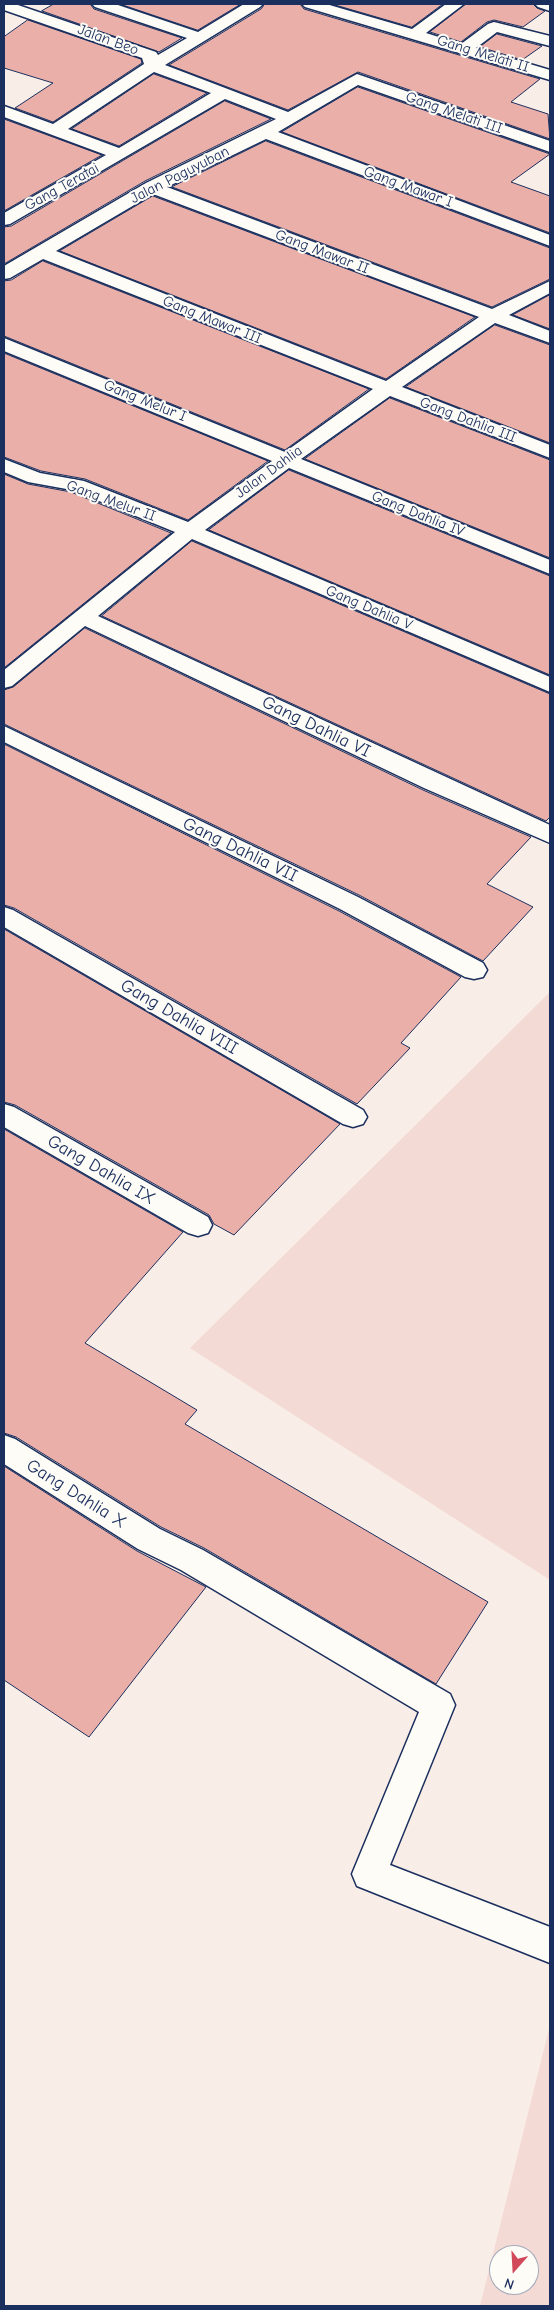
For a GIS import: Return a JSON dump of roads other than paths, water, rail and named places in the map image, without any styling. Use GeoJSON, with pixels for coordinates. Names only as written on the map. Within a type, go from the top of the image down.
{"type":"FeatureCollection","features":[{"type":"Feature","properties":{"kind":"street"},"geometry":{"type":"LineString","coordinates":[[100,4],[198,38]]}},
{"type":"Feature","properties":{"kind":"street"},"geometry":{"type":"LineString","coordinates":[[55,130],[152,66],[255,4]]}},
{"type":"Feature","properties":{"kind":"street","name":"Gang Melati II"},"geometry":{"type":"LineString","coordinates":[[310,4],[466,48],[550,75]]}},
{"type":"Feature","properties":{"kind":"street"},"geometry":{"type":"LineString","coordinates":[[416,34],[456,4]]}},
{"type":"Feature","properties":{"kind":"street"},"geometry":{"type":"LineString","coordinates":[[543,4],[550,6]]}},
{"type":"Feature","properties":{"kind":"street","name":"Jalan Beo"},"geometry":{"type":"LineString","coordinates":[[11,5],[150,55],[152,66],[287,118]]}},
{"type":"Feature","properties":{"kind":"street"},"geometry":{"type":"LineString","coordinates":[[466,48],[489,28],[494,27],[550,41]]}},
{"type":"Feature","properties":{"kind":"street","name":"Jalan Paguyuban"},"geometry":{"type":"LineString","coordinates":[[4,274],[40,251],[152,187],[265,133],[287,118],[357,79]]}},
{"type":"Feature","properties":{"kind":"street","name":"Gang Melati III"},"geometry":{"type":"LineString","coordinates":[[357,79],[550,147]]}},
{"type":"Feature","properties":{"kind":"street","name":"Gang Teratai"},"geometry":{"type":"LineString","coordinates":[[4,220],[223,93]]}},
{"type":"Feature","properties":{"kind":"street","name":"Gang Teratai"},"geometry":{"type":"LineString","coordinates":[[4,111],[120,154]]}},
{"type":"Feature","properties":{"kind":"street","name":"Gang Mawar I"},"geometry":{"type":"LineString","coordinates":[[265,133],[550,241]]}},
{"type":"Feature","properties":{"kind":"street","name":"Gang Mawar II"},"geometry":{"type":"LineString","coordinates":[[152,187],[550,337]]}},
{"type":"Feature","properties":{"kind":"street","name":"Gang Mawar III"},"geometry":{"type":"LineString","coordinates":[[40,251],[385,388]]}},
{"type":"Feature","properties":{"kind":"street","name":"Jalan Dahlia"},"geometry":{"type":"LineString","coordinates":[[4,681],[188,532],[385,388],[493,316],[550,286]]}},
{"type":"Feature","properties":{"kind":"street","name":"Gang Melur I"},"geometry":{"type":"LineString","coordinates":[[4,344],[286,460]]}},
{"type":"Feature","properties":{"kind":"street","name":"Gang Dahlia III"},"geometry":{"type":"LineString","coordinates":[[385,388],[550,452]]}},
{"type":"Feature","properties":{"kind":"street","name":"Gang Dahlia IV"},"geometry":{"type":"LineString","coordinates":[[286,460],[550,568]]}},
{"type":"Feature","properties":{"kind":"street","name":"Gang Melur II"},"geometry":{"type":"LineString","coordinates":[[4,465],[35,478],[77,485],[188,532]]}},
{"type":"Feature","properties":{"kind":"street","name":"Gang Dahlia V"},"geometry":{"type":"LineString","coordinates":[[188,532],[550,685]]}},
{"type":"Feature","properties":{"kind":"street","name":"Gang Dahlia VI"},"geometry":{"type":"LineString","coordinates":[[83,617],[214,677],[341,741],[550,835]]}},
{"type":"Feature","properties":{"kind":"street","name":"Gang Dahlia VII"},"geometry":{"type":"LineString","coordinates":[[4,733],[349,903],[474,970]]}},
{"type":"Feature","properties":{"kind":"street","name":"Gang Dahlia VIII"},"geometry":{"type":"LineString","coordinates":[[4,916],[353,1117]]}},
{"type":"Feature","properties":{"kind":"street","name":"Gang Dahlia IX"},"geometry":{"type":"LineString","coordinates":[[4,1114],[198,1225]]}},
{"type":"Feature","properties":{"kind":"street","name":"Gang Dahlia X"},"geometry":{"type":"LineString","coordinates":[[4,1448],[149,1539],[192,1560],[438,1705],[369,1874],[550,1945]]}}]}
